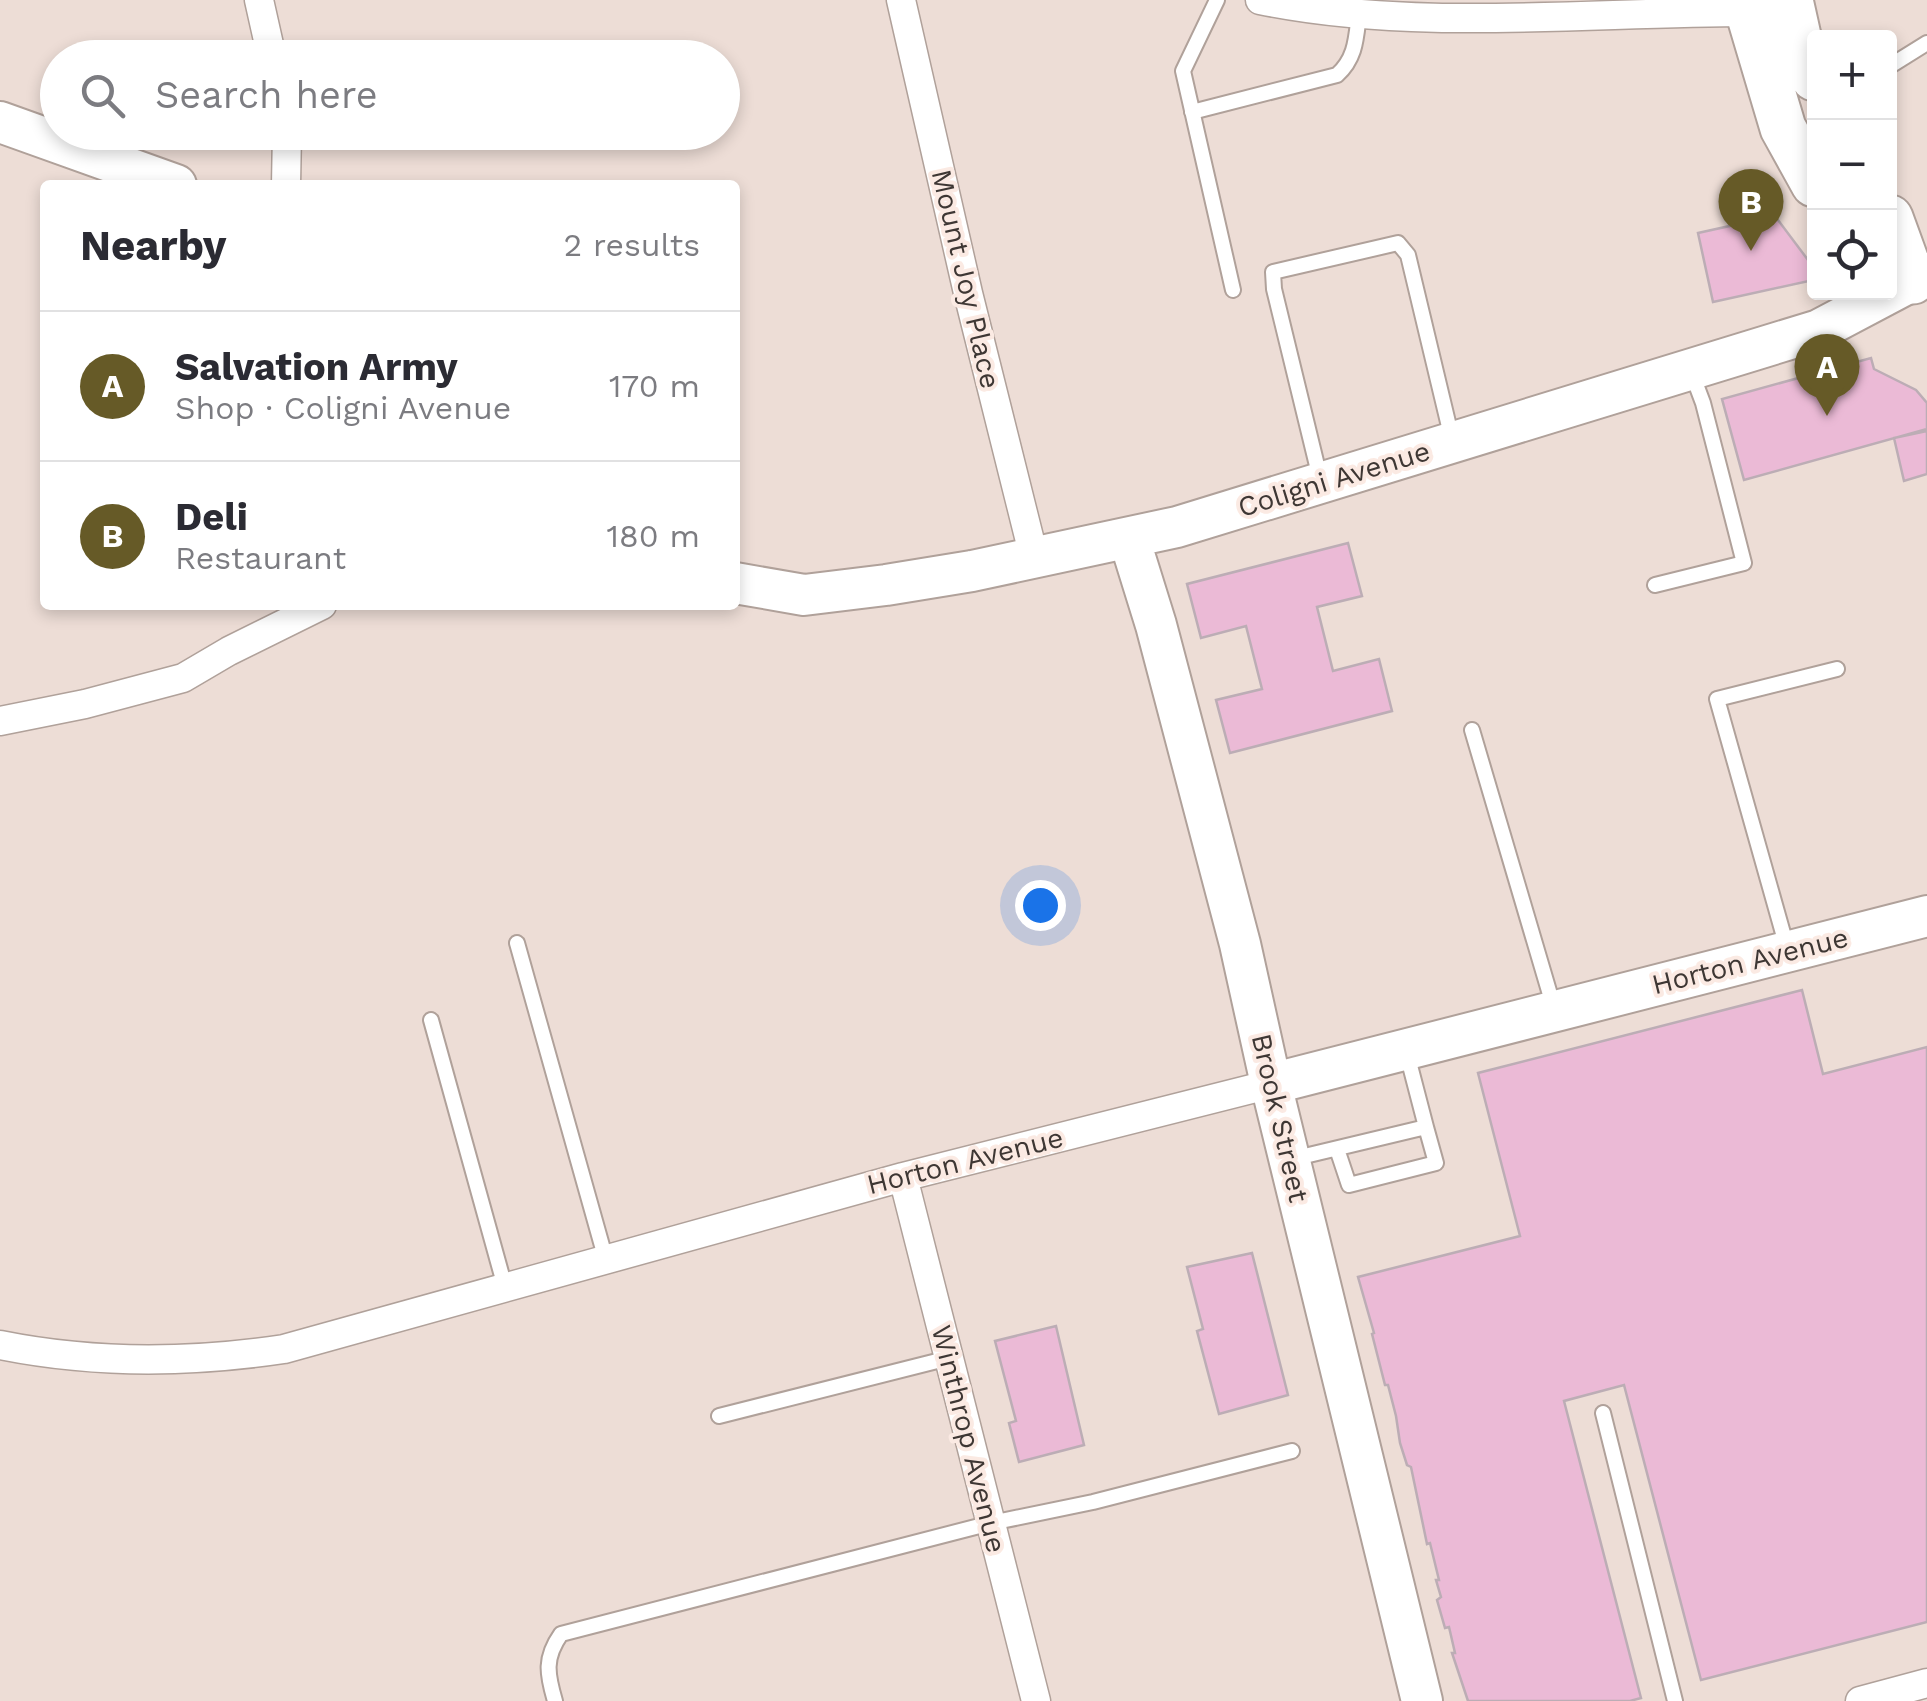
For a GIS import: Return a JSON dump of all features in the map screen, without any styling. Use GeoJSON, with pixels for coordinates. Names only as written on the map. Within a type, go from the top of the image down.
{"type":"FeatureCollection","features":[{"type":"Feature","properties":{"kind":"main road"},"geometry":{"type":"LineString","coordinates":[[1766,3],[1798,36],[1807,60]]}},
{"type":"Feature","properties":{"kind":"main road"},"geometry":{"type":"LineString","coordinates":[[1766,3],[1783,128],[1807,171]]}},
{"type":"Feature","properties":{"kind":"main road"},"geometry":{"type":"LineString","coordinates":[[1897,236],[1914,280]]}},
{"type":"Feature","properties":{"kind":"street"},"geometry":{"type":"LineString","coordinates":[[259,0],[268,40]]}},
{"type":"Feature","properties":{"kind":"street","name":"Mount Joy Place"},"geometry":{"type":"LineString","coordinates":[[901,0],[1034,557]]}},
{"type":"Feature","properties":{"kind":"street"},"geometry":{"type":"LineString","coordinates":[[1260,0],[1312,11],[1359,14],[1395,8],[1766,3]]}},
{"type":"Feature","properties":{"kind":"street"},"geometry":{"type":"LineString","coordinates":[[0,122],[40,136]]}},
{"type":"Feature","properties":{"kind":"street"},"geometry":{"type":"LineString","coordinates":[[78,150],[162,180]]}},
{"type":"Feature","properties":{"kind":"street"},"geometry":{"type":"LineString","coordinates":[[286,150],[286,180]]}},
{"type":"Feature","properties":{"kind":"street","name":"Coligni Avenue"},"geometry":{"type":"LineString","coordinates":[[740,584],[804,595],[972,572],[1177,527],[1819,330],[1914,280]]}},
{"type":"Feature","properties":{"kind":"street","name":"Brook Street"},"geometry":{"type":"LineString","coordinates":[[1129,538],[1156,625],[1240,944],[1422,1701]]}},
{"type":"Feature","properties":{"kind":"street"},"geometry":{"type":"LineString","coordinates":[[0,721],[86,704],[183,678],[312,610]]}},
{"type":"Feature","properties":{"kind":"street","name":"Horton Avenue"},"geometry":{"type":"LineString","coordinates":[[0,1345],[158,1362],[214,1360],[284,1349],[903,1176],[1927,916]]}},
{"type":"Feature","properties":{"kind":"street","name":"Winthrop Avenue"},"geometry":{"type":"LineString","coordinates":[[903,1176],[1036,1701]]}},
{"type":"Feature","properties":{"kind":"street"},"geometry":{"type":"LineString","coordinates":[[1860,1701],[1927,1683]]}},
{"type":"Feature","properties":{"kind":"lane"},"geometry":{"type":"LineString","coordinates":[[1218,0],[1183,71],[1234,290]]}},
{"type":"Feature","properties":{"kind":"lane"},"geometry":{"type":"LineString","coordinates":[[1192,112],[1337,75],[1349,64],[1359,14]]}},
{"type":"Feature","properties":{"kind":"lane"},"geometry":{"type":"LineString","coordinates":[[1897,63],[1924,50]]}},
{"type":"Feature","properties":{"kind":"lane"},"geometry":{"type":"LineString","coordinates":[[1322,482],[1273,272],[1398,243],[1408,255],[1452,442]]}},
{"type":"Feature","properties":{"kind":"lane"},"geometry":{"type":"LineString","coordinates":[[1655,586],[1744,563],[1691,370]]}},
{"type":"Feature","properties":{"kind":"lane"},"geometry":{"type":"LineString","coordinates":[[1788,951],[1717,699],[1837,669]]}},
{"type":"Feature","properties":{"kind":"lane"},"geometry":{"type":"LineString","coordinates":[[1472,730],[1554,1011]]}},
{"type":"Feature","properties":{"kind":"lane"},"geometry":{"type":"LineString","coordinates":[[517,943],[606,1260]]}},
{"type":"Feature","properties":{"kind":"lane"},"geometry":{"type":"LineString","coordinates":[[431,1020],[505,1287]]}},
{"type":"Feature","properties":{"kind":"lane"},"geometry":{"type":"LineString","coordinates":[[1337,1149],[1349,1185],[1436,1163],[1406,1048]]}},
{"type":"Feature","properties":{"kind":"lane"},"geometry":{"type":"LineString","coordinates":[[1290,1160],[1426,1127]]}},
{"type":"Feature","properties":{"kind":"lane"},"geometry":{"type":"LineString","coordinates":[[719,1416],[948,1358]]}},
{"type":"Feature","properties":{"kind":"lane"},"geometry":{"type":"LineString","coordinates":[[1603,1413],[1675,1701]]}},
{"type":"Feature","properties":{"kind":"lane"},"geometry":{"type":"LineString","coordinates":[[555,1701],[546,1670],[550,1650],[561,1634],[991,1523],[1292,1452]]}},
{"type":"Feature","properties":{"kind":"building"},"geometry":{"type":"Polygon","coordinates":[[[1775,216],[1807,259],[1807,281],[1713,302],[1698,233],[1775,216]]]}},
{"type":"Feature","properties":{"kind":"building"},"geometry":{"type":"Polygon","coordinates":[[[1871,358],[1874,369],[1916,390],[1927,403],[1927,429],[1744,480],[1722,399],[1871,358]]]}},
{"type":"Feature","properties":{"kind":"building"},"geometry":{"type":"Polygon","coordinates":[[[1927,431],[1927,474],[1904,481],[1894,438],[1927,431]]]}},
{"type":"Feature","properties":{"kind":"building"},"geometry":{"type":"Polygon","coordinates":[[[1348,543],[1362,596],[1317,607],[1333,671],[1379,659],[1392,711],[1230,753],[1216,700],[1262,689],[1246,626],[1201,638],[1187,584],[1348,543]]]}},
{"type":"Feature","properties":{"kind":"building"},"geometry":{"type":"Polygon","coordinates":[[[1802,990],[1823,1074],[1927,1047],[1927,1622],[1701,1680],[1624,1385],[1564,1401],[1641,1698],[1468,1701],[1452,1653],[1449,1627],[1445,1628],[1437,1600],[1441,1597],[1439,1580],[1430,1543],[1427,1544],[1411,1467],[1400,1443],[1358,1277],[1520,1236],[1478,1073],[1802,990]]]}},
{"type":"Feature","properties":{"kind":"building"},"geometry":{"type":"Polygon","coordinates":[[[1252,1253],[1288,1395],[1219,1414],[1197,1331],[1203,1329],[1187,1267],[1252,1253]]]}},
{"type":"Feature","properties":{"kind":"building"},"geometry":{"type":"Polygon","coordinates":[[[1056,1326],[1084,1445],[1019,1462],[1009,1423],[1016,1421],[995,1341],[1056,1326]]]}},
{"type":"Feature","properties":{"kind":"place","name":"Deli"},"geometry":{"type":"Point","coordinates":[1751,251]}},
{"type":"Feature","properties":{"kind":"place","name":"Salvation Army"},"geometry":{"type":"Point","coordinates":[1827,416]}}]}
